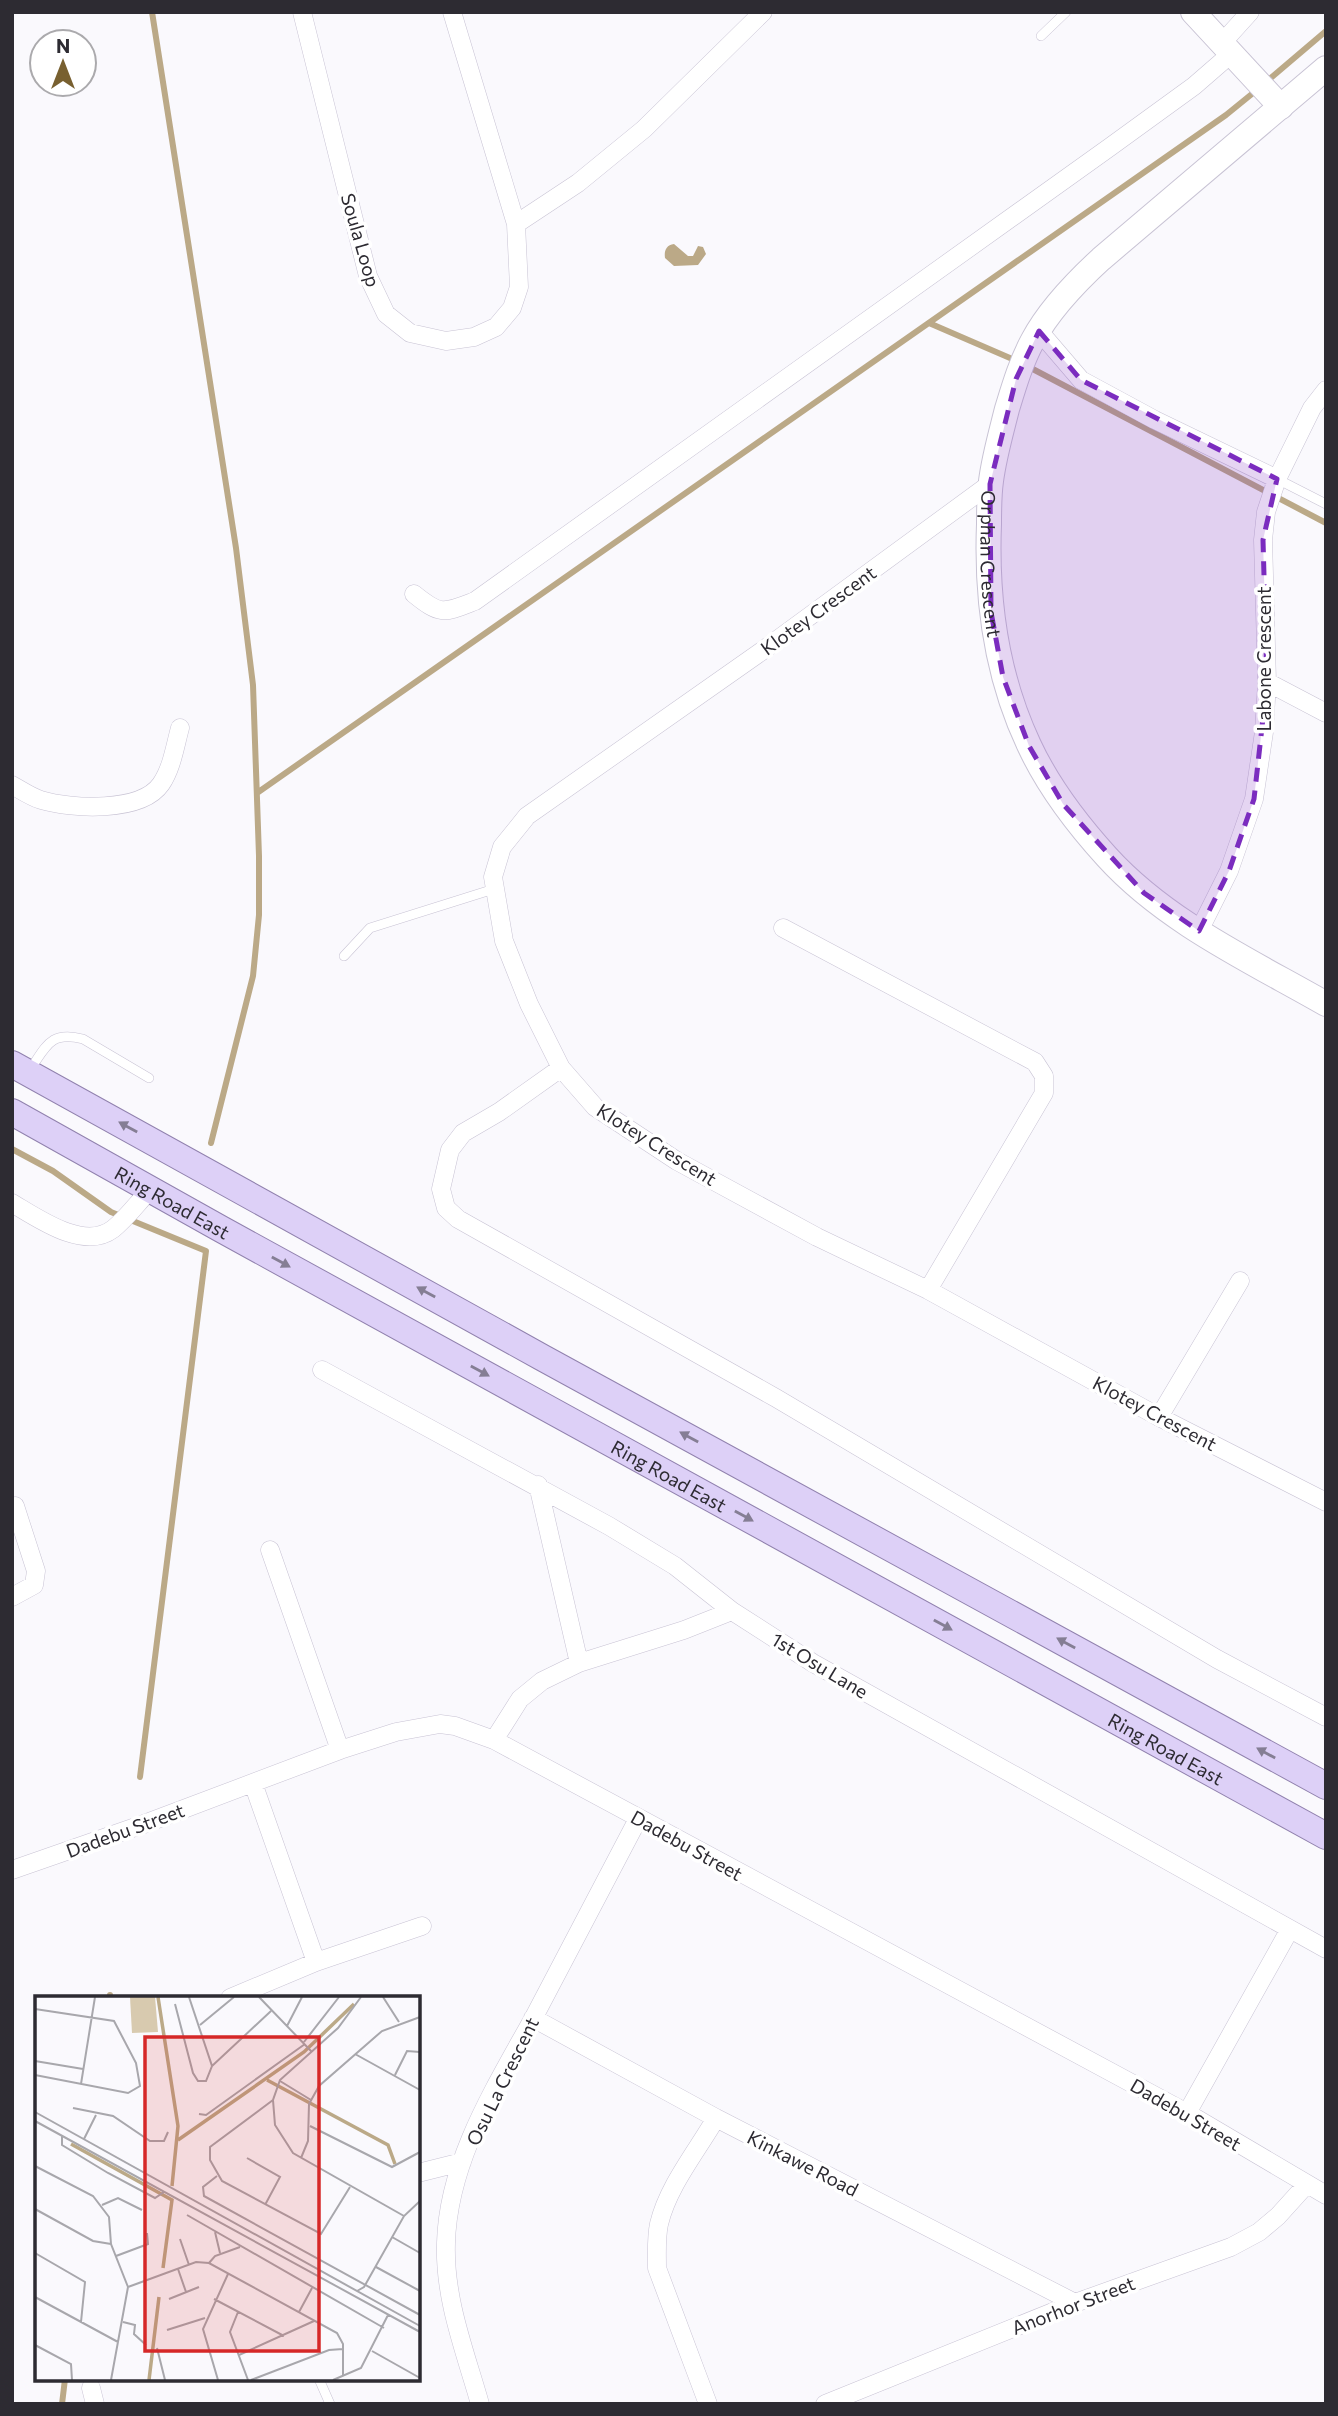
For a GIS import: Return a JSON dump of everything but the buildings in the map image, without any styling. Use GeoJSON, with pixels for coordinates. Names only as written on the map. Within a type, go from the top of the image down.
{"type":"FeatureCollection","features":[{"type":"Feature","properties":{"kind":"main road"},"geometry":{"type":"LineString","coordinates":[[20,1068],[543,1358],[1326,1786]]}},
{"type":"Feature","properties":{"kind":"main road","name":"Ring Road East"},"geometry":{"type":"LineString","coordinates":[[12,1112],[1326,1836]]}},
{"type":"Feature","properties":{"kind":"main road"},"geometry":{"type":"LineString","coordinates":[[522,1395],[543,1358]]}},
{"type":"Feature","properties":{"kind":"street","name":"Soula Loop"},"geometry":{"type":"LineString","coordinates":[[302,12],[368,276],[386,314],[410,333],[446,341],[474,337],[496,327],[512,309],[519,287],[516,224],[452,12]]}},
{"type":"Feature","properties":{"kind":"street"},"geometry":{"type":"LineString","coordinates":[[516,224],[578,183],[644,128],[763,12]]}},
{"type":"Feature","properties":{"kind":"street"},"geometry":{"type":"LineString","coordinates":[[1192,12],[1276,102]]}},
{"type":"Feature","properties":{"kind":"street"},"geometry":{"type":"LineString","coordinates":[[414,594],[433,609],[451,610],[475,601],[1194,86],[1233,54],[1250,12]]}},
{"type":"Feature","properties":{"kind":"street","name":"Orphan Crescent"},"geometry":{"type":"LineString","coordinates":[[1326,68],[1276,102],[1101,259],[1080,279],[1036,335],[1016,379],[996,450],[990,484],[988,556],[991,612],[1003,677],[1029,746],[1063,804],[1108,858],[1144,893],[1199,931],[1326,1004]]}},
{"type":"Feature","properties":{"kind":"street"},"geometry":{"type":"LineString","coordinates":[[1036,335],[1081,380],[1155,420],[1277,479]]}},
{"type":"Feature","properties":{"kind":"street","name":"Labone Crescent"},"geometry":{"type":"LineString","coordinates":[[1199,931],[1229,871],[1254,799],[1264,732],[1267,682],[1263,540],[1266,512],[1277,479],[1312,408],[1326,390]]}},
{"type":"Feature","properties":{"kind":"street","name":"Klotey Crescent"},"geometry":{"type":"LineString","coordinates":[[990,484],[728,675],[527,816],[502,847],[493,877],[504,941],[529,1004],[561,1068],[595,1107],[677,1161],[817,1237],[928,1290],[1160,1417],[1326,1502]]}},
{"type":"Feature","properties":{"kind":"street"},"geometry":{"type":"LineString","coordinates":[[1267,682],[1326,713]]}},
{"type":"Feature","properties":{"kind":"street"},"geometry":{"type":"LineString","coordinates":[[12,785],[41,800],[96,808],[148,796],[160,786],[170,764],[180,728]]}},
{"type":"Feature","properties":{"kind":"street"},"geometry":{"type":"LineString","coordinates":[[783,928],[1035,1062],[1044,1076],[1044,1093],[928,1290]]}},
{"type":"Feature","properties":{"kind":"street"},"geometry":{"type":"LineString","coordinates":[[561,1068],[499,1112],[463,1133],[450,1150],[441,1189],[446,1208],[458,1219],[776,1398],[1217,1659],[1326,1717]]}},
{"type":"Feature","properties":{"kind":"street"},"geometry":{"type":"LineString","coordinates":[[12,1203],[79,1237],[96,1238],[113,1229],[151,1189]]}},
{"type":"Feature","properties":{"kind":"street"},"geometry":{"type":"LineString","coordinates":[[1160,1417],[1240,1281]]}},
{"type":"Feature","properties":{"kind":"street","name":"1st Osu Lane"},"geometry":{"type":"LineString","coordinates":[[322,1370],[538,1485],[675,1566],[732,1611],[813,1663],[1326,1949]]}},
{"type":"Feature","properties":{"kind":"street"},"geometry":{"type":"LineString","coordinates":[[538,1485],[579,1663]]}},
{"type":"Feature","properties":{"kind":"street"},"geometry":{"type":"LineString","coordinates":[[12,1598],[34,1584],[36,1571],[15,1506]]}},
{"type":"Feature","properties":{"kind":"street"},"geometry":{"type":"LineString","coordinates":[[270,1550],[340,1750]]}},
{"type":"Feature","properties":{"kind":"street"},"geometry":{"type":"LineString","coordinates":[[494,1740],[520,1699],[542,1681],[579,1663],[684,1630],[732,1611]]}},
{"type":"Feature","properties":{"kind":"street","name":"Dadebu Street"},"geometry":{"type":"LineString","coordinates":[[12,1870],[144,1824],[340,1750],[396,1732],[440,1724],[455,1726],[494,1740],[1187,2113],[1326,2195]]}},
{"type":"Feature","properties":{"kind":"street"},"geometry":{"type":"LineString","coordinates":[[253,1783],[316,1962]]}},
{"type":"Feature","properties":{"kind":"street","name":"Osu La Crescent"},"geometry":{"type":"LineString","coordinates":[[480,2404],[453,2314],[447,2279],[446,2242],[451,2203],[462,2162],[492,2091],[638,1819]]}},
{"type":"Feature","properties":{"kind":"street"},"geometry":{"type":"LineString","coordinates":[[235,1996],[316,1962],[422,1926]]}},
{"type":"Feature","properties":{"kind":"street"},"geometry":{"type":"LineString","coordinates":[[1187,2113],[1290,1929]]}},
{"type":"Feature","properties":{"kind":"street","name":"Kinkawe Road"},"geometry":{"type":"LineString","coordinates":[[533,2018],[716,2118],[1075,2303]]}},
{"type":"Feature","properties":{"kind":"street"},"geometry":{"type":"LineString","coordinates":[[708,2404],[657,2268],[656,2246],[659,2223],[673,2189],[716,2118]]}},
{"type":"Feature","properties":{"kind":"street"},"geometry":{"type":"LineString","coordinates":[[420,2172],[462,2162]]}},
{"type":"Feature","properties":{"kind":"street","name":"Anorhor Street"},"geometry":{"type":"LineString","coordinates":[[825,2404],[1075,2303],[1231,2247],[1259,2232],[1278,2216],[1306,2185]]}},
{"type":"Feature","properties":{"kind":"lane"},"geometry":{"type":"LineString","coordinates":[[1041,36],[1066,12]]}},
{"type":"Feature","properties":{"kind":"lane"},"geometry":{"type":"LineString","coordinates":[[1277,479],[1326,504]]}},
{"type":"Feature","properties":{"kind":"lane"},"geometry":{"type":"LineString","coordinates":[[344,956],[370,928],[494,889]]}},
{"type":"Feature","properties":{"kind":"lane"},"geometry":{"type":"LineString","coordinates":[[20,1068],[50,1040],[72,1036],[149,1078]]}},
{"type":"Feature","properties":{"kind":"lane"},"geometry":{"type":"LineString","coordinates":[[320,2381],[330,2404]]}},
{"type":"Feature","properties":{"kind":"highlighted area"},"geometry":{"type":"Polygon","coordinates":[[[1039,331],[1081,380],[1277,479],[1263,540],[1267,682],[1254,799],[1229,871],[1199,931],[1144,893],[1063,804],[1029,746],[1003,677],[991,612],[990,484],[1016,379],[1039,331]]]}},
{"type":"Feature","properties":{"kind":"shaded area"},"geometry":{"type":"Polygon","coordinates":[[[674,244],[688,256],[693,256],[698,246],[703,247],[706,254],[698,265],[674,266],[665,258],[665,251],[674,244]]]}},
{"type":"Feature","properties":{"kind":"waterway"},"geometry":{"type":"LineString","coordinates":[[152,12],[236,548],[253,685],[259,915],[253,976],[211,1143]]}},
{"type":"Feature","properties":{"kind":"waterway"},"geometry":{"type":"LineString","coordinates":[[1266,82],[1326,31]]}},
{"type":"Feature","properties":{"kind":"waterway"},"geometry":{"type":"LineString","coordinates":[[257,793],[1226,115],[1258,89]]}},
{"type":"Feature","properties":{"kind":"waterway"},"geometry":{"type":"LineString","coordinates":[[929,323],[1017,361]]}},
{"type":"Feature","properties":{"kind":"waterway"},"geometry":{"type":"LineString","coordinates":[[1027,366],[1326,523]]}},
{"type":"Feature","properties":{"kind":"waterway"},"geometry":{"type":"LineString","coordinates":[[12,1149],[53,1171],[111,1212],[206,1251],[140,1777]]}},
{"type":"Feature","properties":{"kind":"waterway"},"geometry":{"type":"LineString","coordinates":[[62,2404],[65,2381]]}}]}
